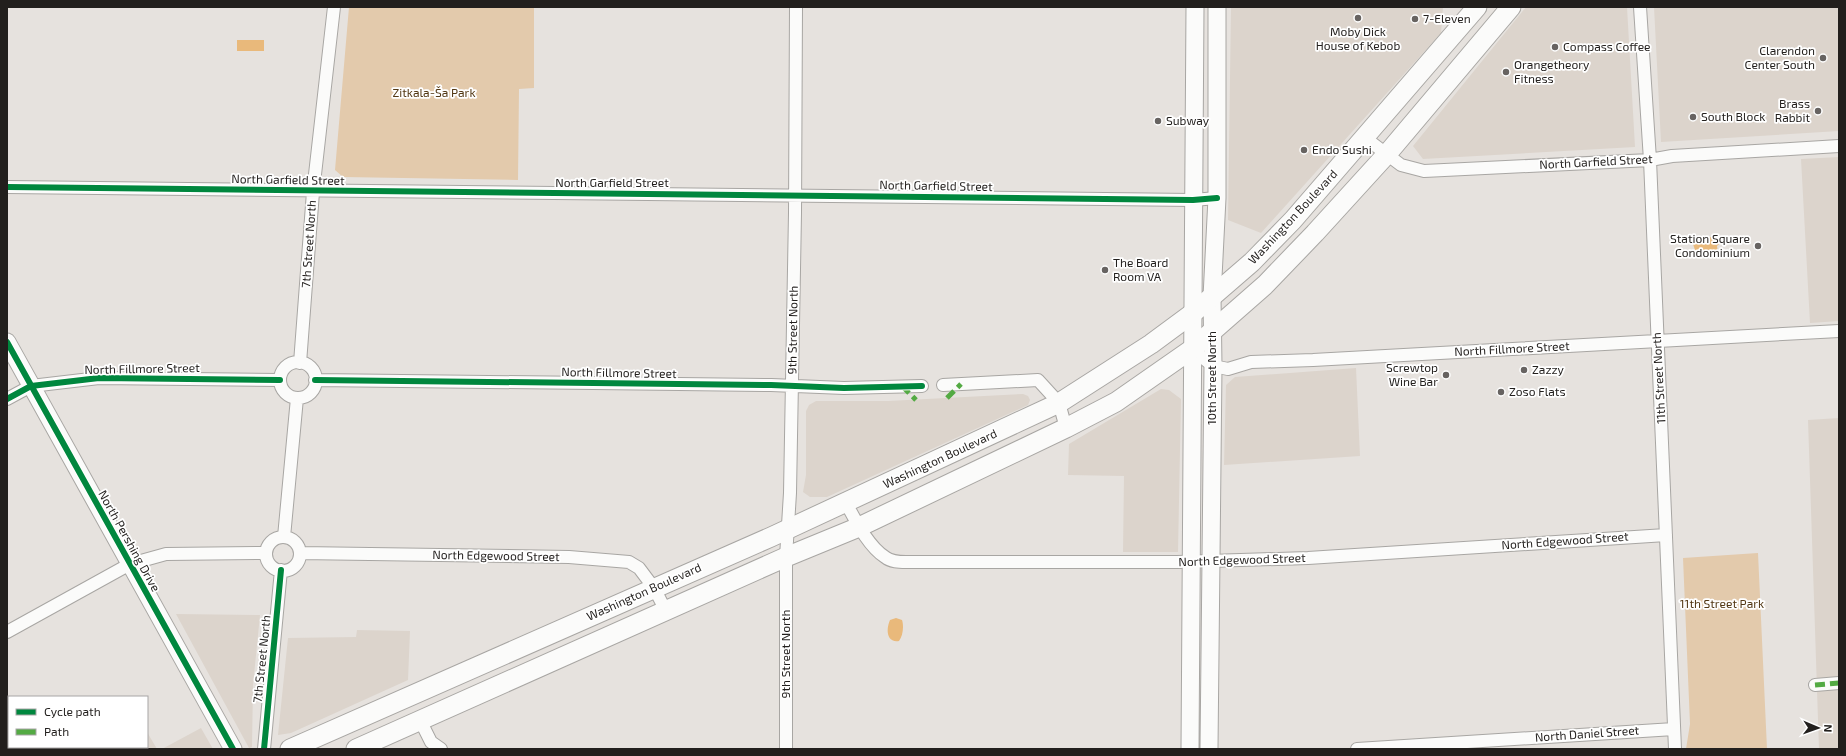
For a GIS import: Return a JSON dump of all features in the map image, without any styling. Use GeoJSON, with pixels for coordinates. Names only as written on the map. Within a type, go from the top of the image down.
{"type":"FeatureCollection","features":[{"type":"Feature","properties":{"kind":"main road","name":"10th Street North"},"geometry":{"type":"LineString","coordinates":[[1190,749],[1195,7]]}},
{"type":"Feature","properties":{"kind":"main road","name":"10th Street North"},"geometry":{"type":"LineString","coordinates":[[1209,749],[1213,366],[1211,333],[1217,198],[1217,7]]}},
{"type":"Feature","properties":{"kind":"main road","name":"Washington Boulevard"},"geometry":{"type":"LineString","coordinates":[[290,749],[846,503],[1059,403],[1151,344],[1212,297],[1272,243],[1478,7]]}},
{"type":"Feature","properties":{"kind":"main road"},"geometry":{"type":"LineString","coordinates":[[356,749],[786,557],[859,527],[1066,428],[1116,402],[1192,349],[1293,256],[1387,154],[1511,7]]}},
{"type":"Feature","properties":{"kind":"main road","name":"North Pershing Drive"},"geometry":{"type":"LineString","coordinates":[[7,342],[233,749]]}},
{"type":"Feature","properties":{"kind":"street","name":"7th Street North"},"geometry":{"type":"LineString","coordinates":[[300,363],[313,192],[334,7]]}},
{"type":"Feature","properties":{"kind":"street","name":"9th Street North"},"geometry":{"type":"LineString","coordinates":[[786,749],[786,557],[796,196],[796,7]]}},
{"type":"Feature","properties":{"kind":"street","name":"11th Street North"},"geometry":{"type":"LineString","coordinates":[[1640,7],[1650,160],[1675,749]]}},
{"type":"Feature","properties":{"kind":"street","name":"North Garfield Street"},"geometry":{"type":"LineString","coordinates":[[1364,137],[1401,165],[1424,171],[1650,160],[1672,156],[1839,146]]}},
{"type":"Feature","properties":{"kind":"street","name":"North Garfield Street"},"geometry":{"type":"LineString","coordinates":[[7,187],[313,192],[1193,200],[1217,198]]}},
{"type":"Feature","properties":{"kind":"street","name":"North Fillmore Street"},"geometry":{"type":"LineString","coordinates":[[1213,366],[1228,369],[1251,362],[1313,360],[1839,331]]}},
{"type":"Feature","properties":{"kind":"street"},"geometry":{"type":"LineString","coordinates":[[1192,349],[1213,366]]}},
{"type":"Feature","properties":{"kind":"street"},"geometry":{"type":"LineString","coordinates":[[300,363],[305,364],[312,371],[315,380],[312,391],[302,397],[297,398],[287,394],[281,385],[280,380],[284,369],[289,365],[300,363]]}},
{"type":"Feature","properties":{"kind":"street","name":"North Fillmore Street"},"geometry":{"type":"LineString","coordinates":[[7,399],[31,386],[100,378],[280,380]]}},
{"type":"Feature","properties":{"kind":"street","name":"North Fillmore Street"},"geometry":{"type":"LineString","coordinates":[[315,380],[844,388],[922,386]]}},
{"type":"Feature","properties":{"kind":"street"},"geometry":{"type":"LineString","coordinates":[[943,385],[1038,380],[1059,403],[1066,428]]}},
{"type":"Feature","properties":{"kind":"street"},"geometry":{"type":"LineString","coordinates":[[284,537],[297,398]]}},
{"type":"Feature","properties":{"kind":"street","name":"North Edgewood Street"},"geometry":{"type":"LineString","coordinates":[[846,503],[859,527],[885,558],[893,561],[1192,562],[1308,558],[1666,535]]}},
{"type":"Feature","properties":{"kind":"street"},"geometry":{"type":"LineString","coordinates":[[284,537],[289,538],[296,544],[300,553],[296,564],[287,570],[281,570],[268,563],[266,553],[270,543],[274,539],[284,537]]}},
{"type":"Feature","properties":{"kind":"street"},"geometry":{"type":"LineString","coordinates":[[7,632],[130,564],[166,554],[266,553]]}},
{"type":"Feature","properties":{"kind":"street","name":"North Edgewood Street"},"geometry":{"type":"LineString","coordinates":[[300,553],[569,557],[629,562],[639,568],[654,588],[666,611]]}},
{"type":"Feature","properties":{"kind":"street","name":"7th Street North"},"geometry":{"type":"LineString","coordinates":[[264,749],[281,570]]}},
{"type":"Feature","properties":{"kind":"street"},"geometry":{"type":"LineString","coordinates":[[1815,685],[1839,684]]}},
{"type":"Feature","properties":{"kind":"street"},"geometry":{"type":"LineString","coordinates":[[420,720],[431,742],[441,749]]}},
{"type":"Feature","properties":{"kind":"street","name":"North Daniel Street"},"geometry":{"type":"LineString","coordinates":[[1357,749],[1674,729]]}},
{"type":"Feature","properties":{"kind":"shaded area"},"geometry":{"type":"Polygon","coordinates":[[[1231,7],[1443,7],[1441,33],[1261,233],[1228,220],[1231,7]]]}},
{"type":"Feature","properties":{"kind":"shaded area"},"geometry":{"type":"Polygon","coordinates":[[[1526,7],[1627,7],[1635,147],[1423,159],[1413,146],[1526,7]]]}},
{"type":"Feature","properties":{"kind":"shaded area"},"geometry":{"type":"Polygon","coordinates":[[[1654,7],[1839,7],[1839,131],[1661,142],[1654,7]]]}},
{"type":"Feature","properties":{"kind":"shaded area"},"geometry":{"type":"Polygon","coordinates":[[[237,40],[264,40],[264,51],[237,51],[237,40]]]}},
{"type":"Feature","properties":{"kind":"shaded area"},"geometry":{"type":"Polygon","coordinates":[[[1839,157],[1839,321],[1810,323],[1801,159],[1839,157]]]}},
{"type":"Feature","properties":{"kind":"shaded area"},"geometry":{"type":"Polygon","coordinates":[[[1716,237],[1719,244],[1717,246],[1718,254],[1715,257],[1699,258],[1692,241],[1695,238],[1716,237]]]}},
{"type":"Feature","properties":{"kind":"shaded area"},"geometry":{"type":"Polygon","coordinates":[[[1356,368],[1360,456],[1224,465],[1226,385],[1235,377],[1356,368]]]}},
{"type":"Feature","properties":{"kind":"shaded area"},"geometry":{"type":"Polygon","coordinates":[[[1161,389],[1169,390],[1181,399],[1178,552],[1123,552],[1124,476],[1068,475],[1069,444],[1161,389]]]}},
{"type":"Feature","properties":{"kind":"shaded area"},"geometry":{"type":"Polygon","coordinates":[[[1023,394],[1028,396],[1030,400],[1028,405],[827,497],[810,497],[803,492],[806,475],[806,411],[809,405],[816,401],[888,401],[1023,394]]]}},
{"type":"Feature","properties":{"kind":"shaded area"},"geometry":{"type":"Polygon","coordinates":[[[1839,418],[1839,749],[1819,749],[1808,420],[1839,418]]]}},
{"type":"Feature","properties":{"kind":"shaded area"},"geometry":{"type":"Polygon","coordinates":[[[176,614],[260,615],[253,685],[252,747],[249,748],[176,614]]]}},
{"type":"Feature","properties":{"kind":"shaded area"},"geometry":{"type":"Polygon","coordinates":[[[896,618],[902,620],[903,622],[902,634],[899,641],[892,640],[888,635],[890,620],[896,618]]]}},
{"type":"Feature","properties":{"kind":"shaded area"},"geometry":{"type":"Polygon","coordinates":[[[357,630],[410,631],[408,680],[291,733],[278,735],[288,638],[356,637],[357,630]]]}},
{"type":"Feature","properties":{"kind":"shaded area"},"geometry":{"type":"Polygon","coordinates":[[[201,728],[213,749],[162,749],[201,728]]]}},
{"type":"Feature","properties":{"kind":"shaded area"},"geometry":{"type":"Polygon","coordinates":[[[148,734],[157,749],[10,749],[148,748],[148,734]]]}},
{"type":"Feature","properties":{"kind":"green space","name":"Zitkala-Ša Park"},"geometry":{"type":"Polygon","coordinates":[[[349,7],[534,7],[534,88],[519,89],[518,180],[343,177],[335,170],[349,7]]]}},
{"type":"Feature","properties":{"kind":"green space","name":"11th Street Park"},"geometry":{"type":"Polygon","coordinates":[[[1758,553],[1767,749],[1686,749],[1690,724],[1683,558],[1758,553]]]}},
{"type":"Feature","properties":{"kind":"marked path"},"geometry":{"type":"LineString","coordinates":[[947,398],[961,384]]}},
{"type":"Feature","properties":{"kind":"marked path"},"geometry":{"type":"LineString","coordinates":[[902,386],[916,400]]}},
{"type":"Feature","properties":{"kind":"marked path"},"geometry":{"type":"LineString","coordinates":[[1815,685],[1839,683]]}},
{"type":"Feature","properties":{"kind":"cycle path"},"geometry":{"type":"LineString","coordinates":[[7,187],[1193,200],[1217,198]]}},
{"type":"Feature","properties":{"kind":"cycle path"},"geometry":{"type":"LineString","coordinates":[[7,342],[233,749]]}},
{"type":"Feature","properties":{"kind":"cycle path"},"geometry":{"type":"LineString","coordinates":[[7,399],[31,386],[99,378],[280,380]]}},
{"type":"Feature","properties":{"kind":"cycle path"},"geometry":{"type":"LineString","coordinates":[[315,380],[771,385],[844,388],[922,386]]}},
{"type":"Feature","properties":{"kind":"cycle path"},"geometry":{"type":"LineString","coordinates":[[264,749],[281,570]]}},
{"type":"Feature","properties":{"kind":"place","name":"Moby Dick House of Kebob"},"geometry":{"type":"Point","coordinates":[1358,18]}},
{"type":"Feature","properties":{"kind":"place","name":"7-Eleven"},"geometry":{"type":"Point","coordinates":[1415,19]}},
{"type":"Feature","properties":{"kind":"place","name":"Compass Coffee"},"geometry":{"type":"Point","coordinates":[1555,47]}},
{"type":"Feature","properties":{"kind":"place","name":"Clarendon Center South"},"geometry":{"type":"Point","coordinates":[1823,58]}},
{"type":"Feature","properties":{"kind":"place","name":"Orangetheory Fitness"},"geometry":{"type":"Point","coordinates":[1506,72]}},
{"type":"Feature","properties":{"kind":"place","name":"Brass Rabbit"},"geometry":{"type":"Point","coordinates":[1818,111]}},
{"type":"Feature","properties":{"kind":"place","name":"South Block"},"geometry":{"type":"Point","coordinates":[1693,117]}},
{"type":"Feature","properties":{"kind":"place","name":"Subway"},"geometry":{"type":"Point","coordinates":[1158,121]}},
{"type":"Feature","properties":{"kind":"place","name":"Endo Sushi"},"geometry":{"type":"Point","coordinates":[1304,150]}},
{"type":"Feature","properties":{"kind":"place","name":"Station Square Condominium"},"geometry":{"type":"Point","coordinates":[1758,246]}},
{"type":"Feature","properties":{"kind":"place","name":"The Board Room VA"},"geometry":{"type":"Point","coordinates":[1105,270]}},
{"type":"Feature","properties":{"kind":"place","name":"Zazzy"},"geometry":{"type":"Point","coordinates":[1524,370]}},
{"type":"Feature","properties":{"kind":"place","name":"Screwtop Wine Bar"},"geometry":{"type":"Point","coordinates":[1446,375]}},
{"type":"Feature","properties":{"kind":"place","name":"Zoso Flats"},"geometry":{"type":"Point","coordinates":[1501,392]}}]}
